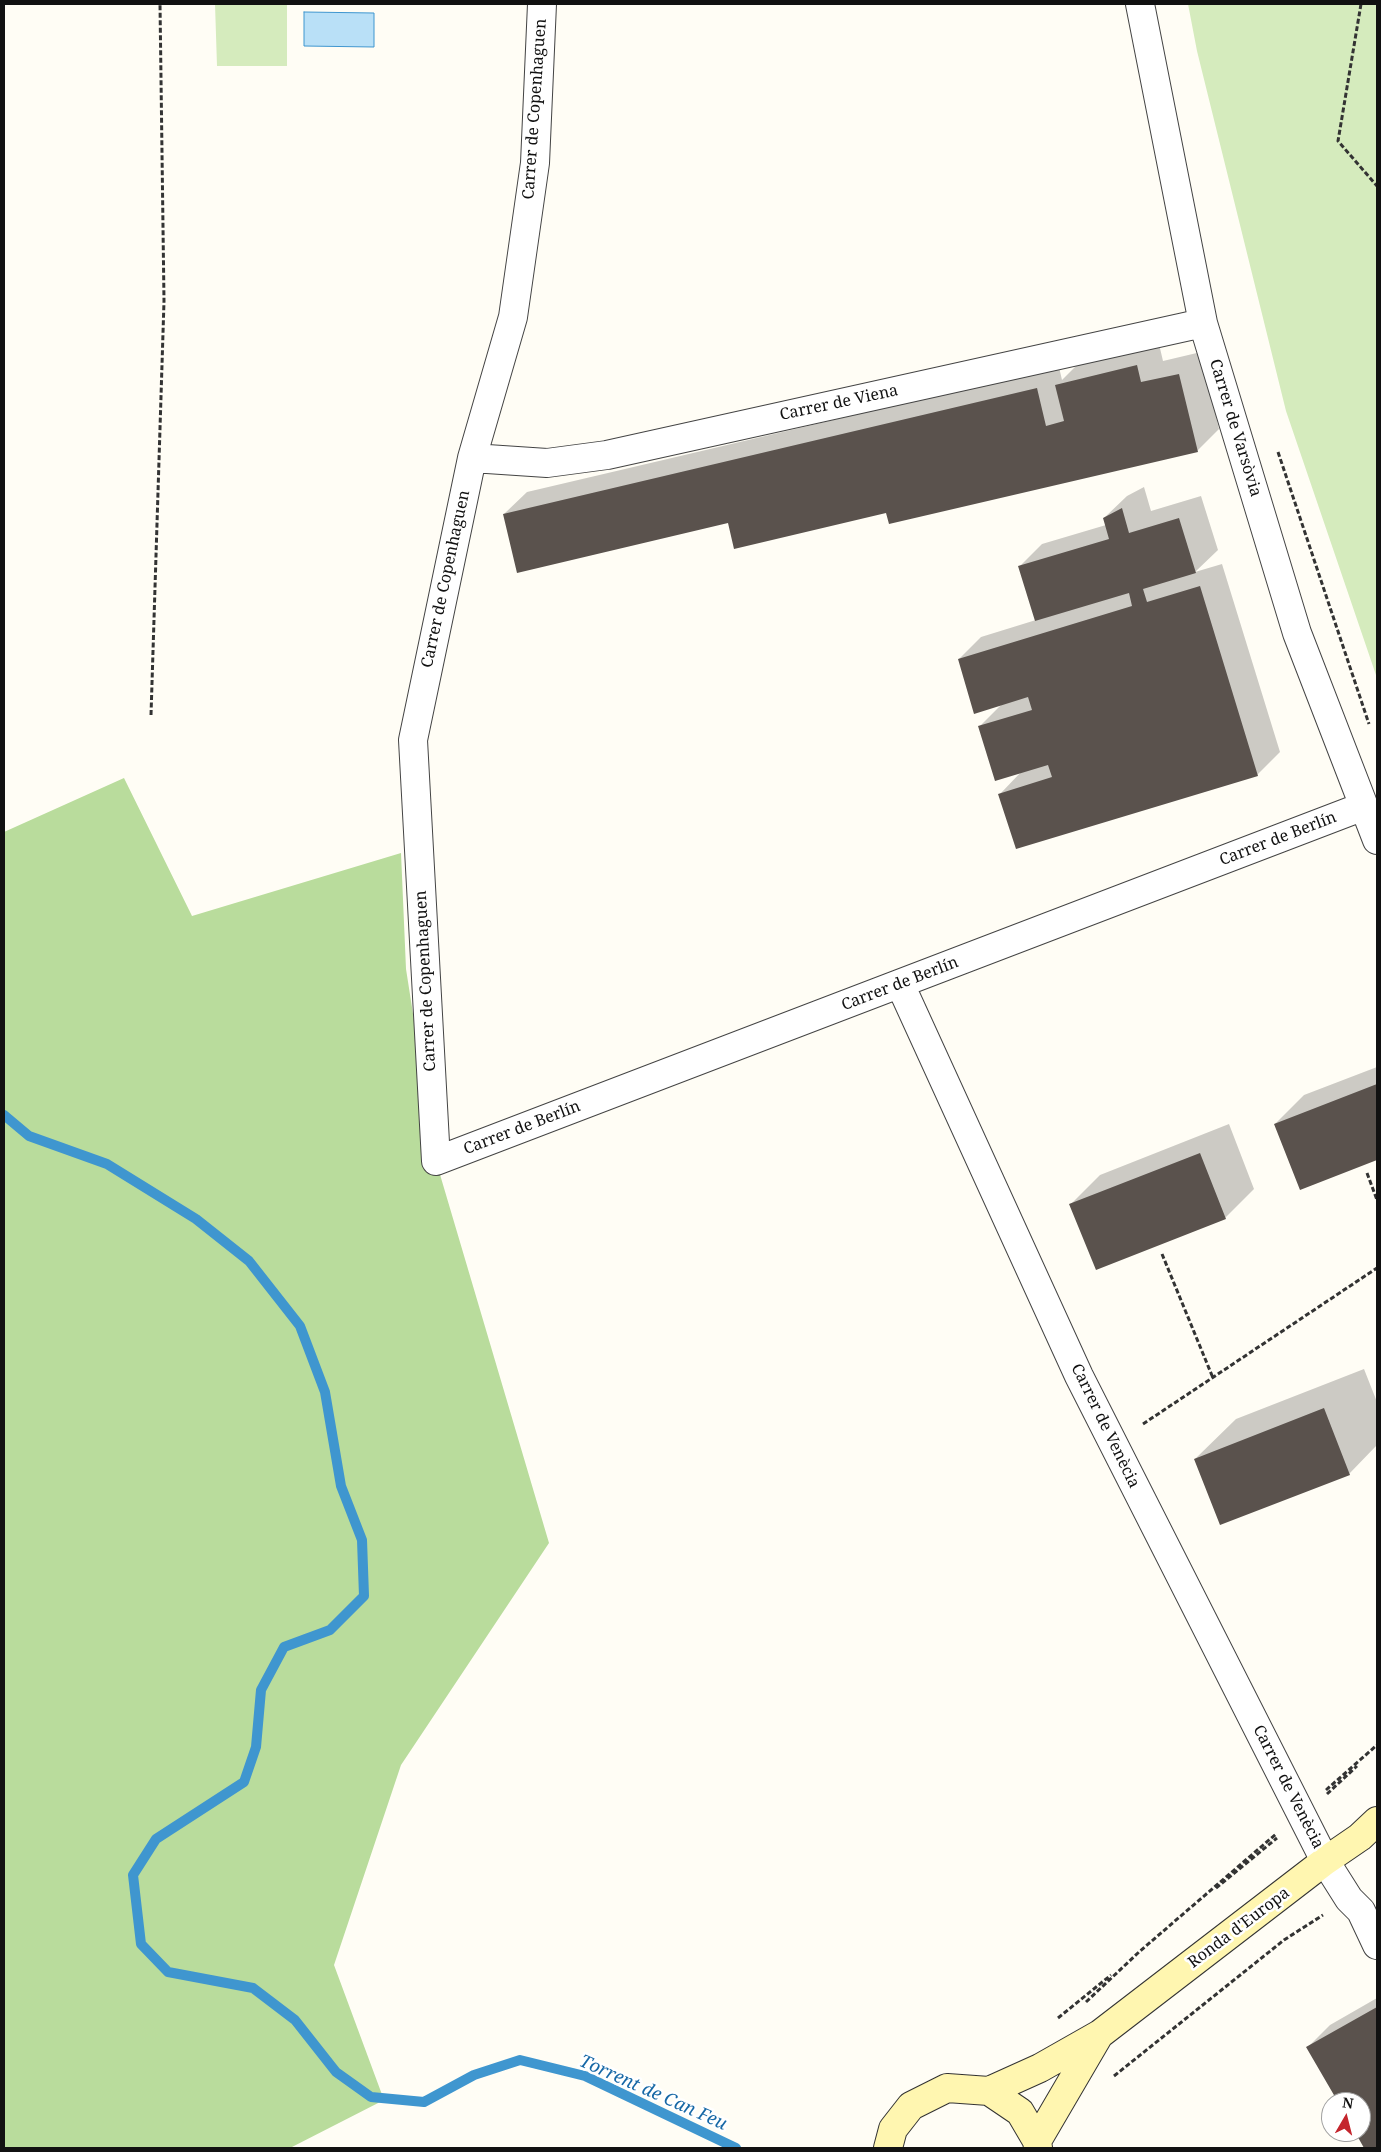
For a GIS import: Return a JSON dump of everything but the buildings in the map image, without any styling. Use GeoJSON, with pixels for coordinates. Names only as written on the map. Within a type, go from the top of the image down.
{"type":"FeatureCollection","features":[{"type":"Feature","properties":{"kind":"street","name":"Carrer de Copenhaguen"},"geometry":{"type":"LineString","coordinates":[[436,1161],[413,740],[472,458],[513,317],[535,163],[542,4]]}},
{"type":"Feature","properties":{"kind":"street","name":"Carrer de Varsòvia"},"geometry":{"type":"LineString","coordinates":[[1140,4],[1203,323],[1297,633],[1377,840]]}},
{"type":"Feature","properties":{"kind":"street","name":"Carrer de Viena"},"geometry":{"type":"LineString","coordinates":[[472,458],[547,463],[607,455],[1203,323]]}},
{"type":"Feature","properties":{"kind":"street","name":"Carrer de Berlín"},"geometry":{"type":"LineString","coordinates":[[436,1161],[1364,806]]}},
{"type":"Feature","properties":{"kind":"street","name":"Carrer de Venècia"},"geometry":{"type":"LineString","coordinates":[[900,984],[1079,1376],[1325,1861],[1349,1899],[1361,1911],[1377,1945]]}},
{"type":"Feature","properties":{"kind":"street","name":"Ronda d'Europa"},"geometry":{"type":"LineString","coordinates":[[888,2148],[893,2129],[911,2106],[947,2088],[989,2091],[1040,2068],[1100,2034],[1325,1861],[1360,1837],[1377,1821]]}},
{"type":"Feature","properties":{"kind":"street","name":"Ronda d'Europa"},"geometry":{"type":"LineString","coordinates":[[1037,2144],[1100,2034]]}},
{"type":"Feature","properties":{"kind":"street","name":"Ronda d'Europa"},"geometry":{"type":"LineString","coordinates":[[989,2091],[1020,2112],[1037,2144]]}},
{"type":"Feature","properties":{"kind":"path"},"geometry":{"type":"LineString","coordinates":[[151,715],[164,301],[160,4]]}},
{"type":"Feature","properties":{"kind":"path"},"geometry":{"type":"LineString","coordinates":[[1361,4],[1338,141],[1377,186]]}},
{"type":"Feature","properties":{"kind":"path"},"geometry":{"type":"LineString","coordinates":[[1278,450],[1371,730]]}},
{"type":"Feature","properties":{"kind":"path"},"geometry":{"type":"LineString","coordinates":[[1367,1173],[1377,1200]]}},
{"type":"Feature","properties":{"kind":"path"},"geometry":{"type":"LineString","coordinates":[[1162,1254],[1212,1378]]}},
{"type":"Feature","properties":{"kind":"path"},"geometry":{"type":"LineString","coordinates":[[1143,1424],[1377,1268]]}},
{"type":"Feature","properties":{"kind":"path"},"geometry":{"type":"LineString","coordinates":[[1055,2021],[1302,1814],[1377,1746]]}},
{"type":"Feature","properties":{"kind":"path"},"geometry":{"type":"LineString","coordinates":[[1113,2077],[1284,1940],[1349,1899]]}},
{"type":"Feature","properties":{"kind":"path"},"geometry":{"type":"LineString","coordinates":[[1079,2008],[1139,1952]]}},
{"type":"Feature","properties":{"kind":"green space"},"geometry":{"type":"Polygon","coordinates":[[[215,4],[287,4],[287,66],[217,66],[215,4]]]}},
{"type":"Feature","properties":{"kind":"green space"},"geometry":{"type":"Polygon","coordinates":[[[1188,4],[1377,4],[1377,678],[1286,411],[1197,51],[1188,4]]]}},
{"type":"Feature","properties":{"kind":"green space"},"geometry":{"type":"Polygon","coordinates":[[[124,778],[192,916],[401,853],[406,969],[436,1161],[549,1543],[401,1765],[334,1965],[384,2100],[290,2148],[4,2148],[4,832],[124,778]]]}},
{"type":"Feature","properties":{"kind":"water"},"geometry":{"type":"Polygon","coordinates":[[[304,12],[374,13],[374,47],[304,46],[304,12]]]}},
{"type":"Feature","properties":{"kind":"waterway","name":"Torrent de Can Feu"},"geometry":{"type":"LineString","coordinates":[[4,1115],[29,1136],[107,1164],[196,1219],[249,1261],[300,1326],[325,1392],[341,1486],[362,1540],[364,1596],[330,1630],[284,1647],[261,1690],[256,1747],[244,1782],[156,1839],[133,1875],[141,1944],[168,1972],[253,1988],[295,2020],[336,2072],[371,2097],[424,2102],[474,2075],[520,2060],[585,2076],[736,2148]]}}]}
